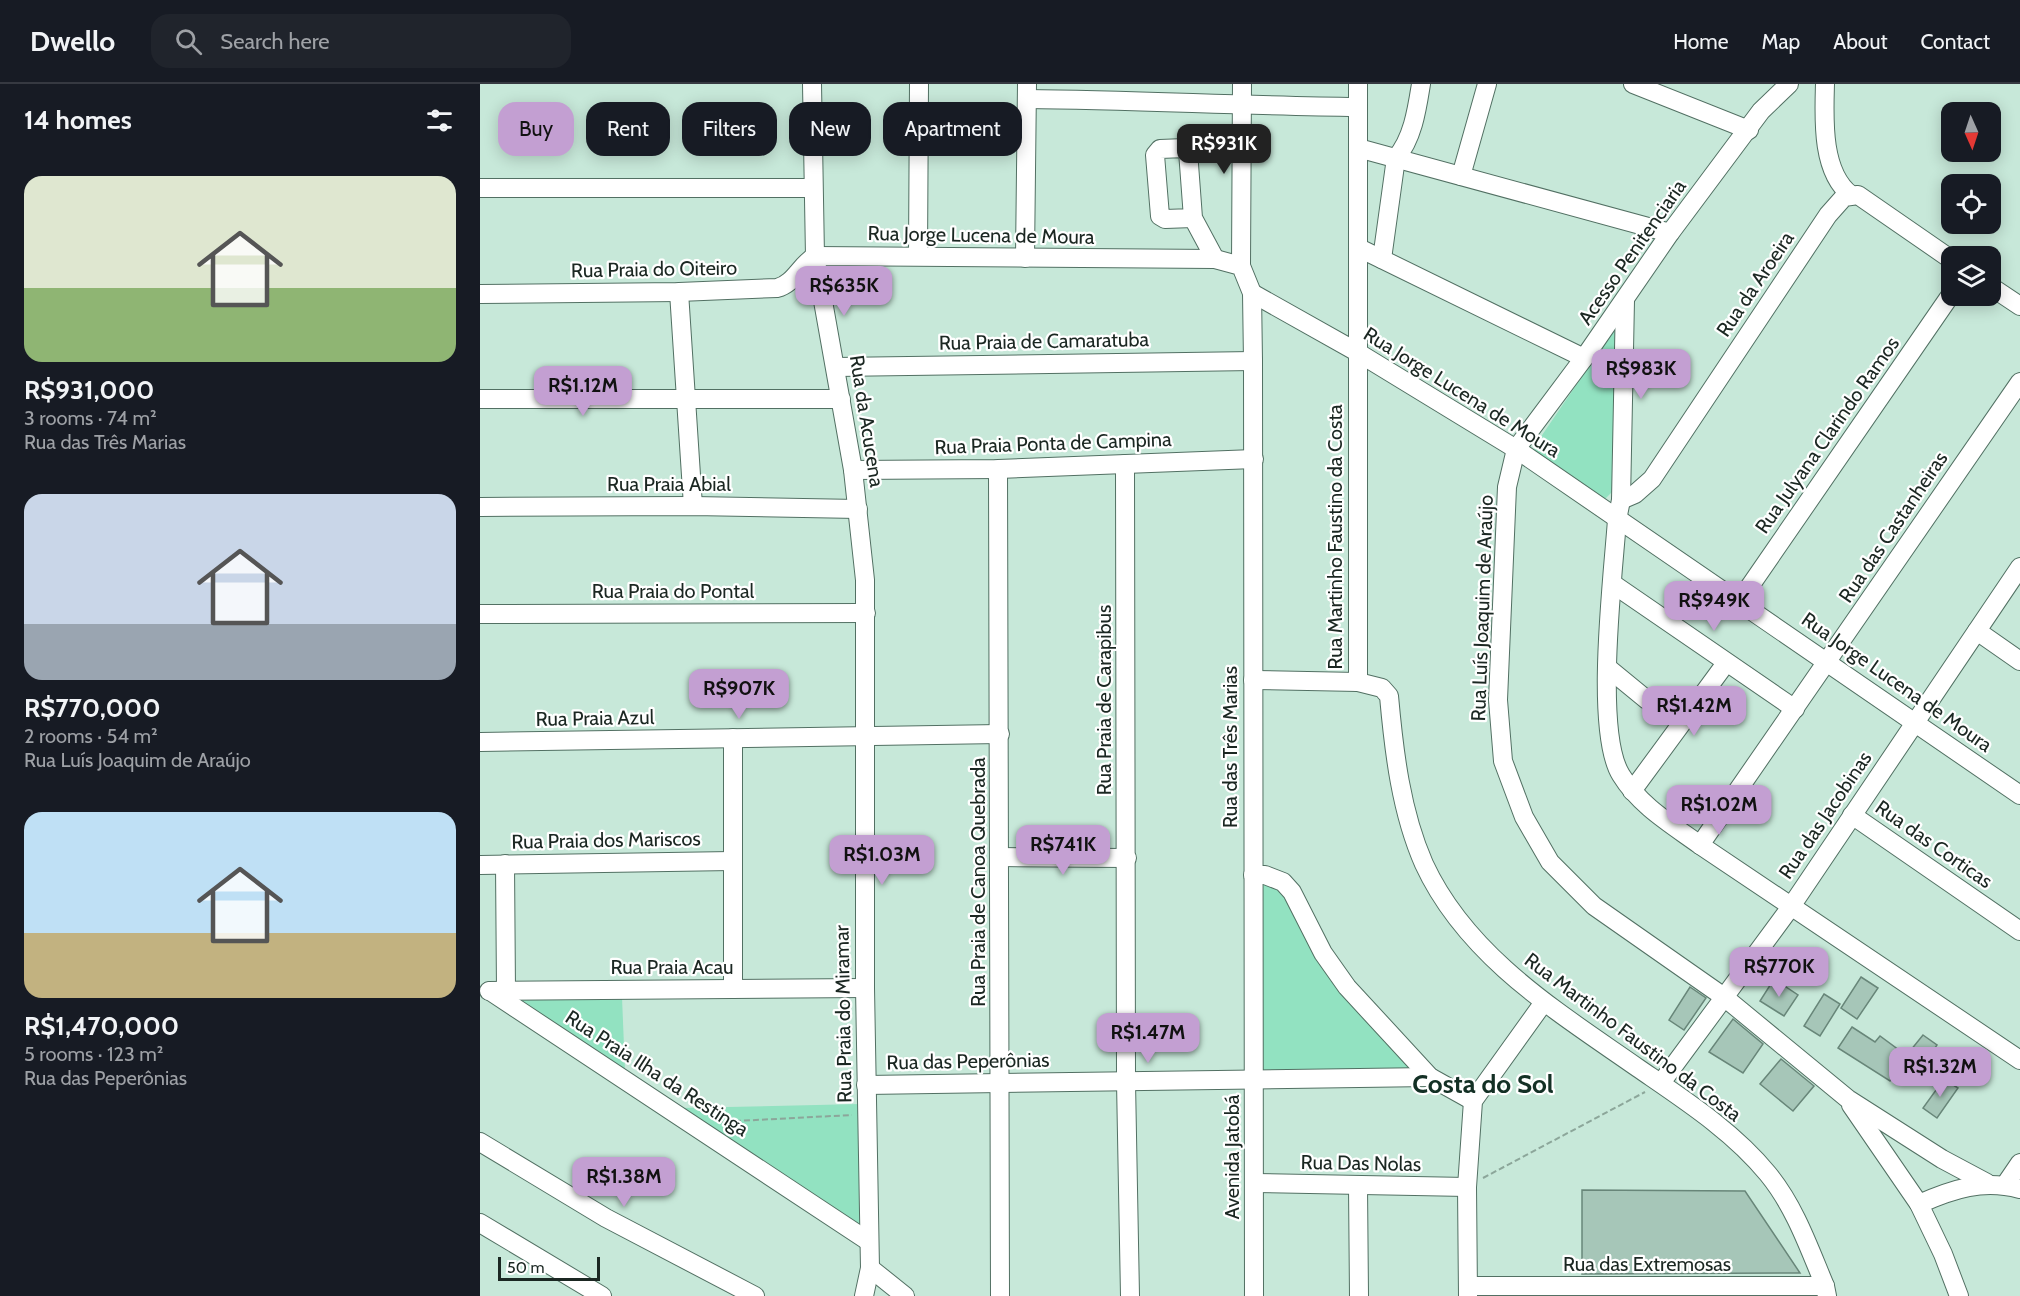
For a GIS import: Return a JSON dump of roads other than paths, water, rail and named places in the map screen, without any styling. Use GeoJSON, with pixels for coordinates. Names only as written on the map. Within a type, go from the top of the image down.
{"type":"FeatureCollection","features":[{"type":"Feature","properties":{"kind":"street","name":"Rua da Acucena"},"geometry":{"type":"LineString","coordinates":[[812,84],[815,256],[836,367],[858,509]]}},
{"type":"Feature","properties":{"kind":"street"},"geometry":{"type":"LineString","coordinates":[[918,256],[919,84]]}},
{"type":"Feature","properties":{"kind":"street"},"geometry":{"type":"LineString","coordinates":[[1242,84],[1241,266],[1252,293]]}},
{"type":"Feature","properties":{"kind":"street","name":"Rua Martinho Faustino da Costa"},"geometry":{"type":"LineString","coordinates":[[1358,84],[1358,682],[1382,688],[1389,696],[1399,773],[1407,810],[1425,864],[1455,915],[1493,958],[1544,1002],[1661,1083],[1730,1136],[1768,1174],[1795,1215],[1826,1291]]}},
{"type":"Feature","properties":{"kind":"street"},"geometry":{"type":"LineString","coordinates":[[1382,259],[1396,158],[1405,147],[1410,135],[1421,84]]}},
{"type":"Feature","properties":{"kind":"street"},"geometry":{"type":"LineString","coordinates":[[1461,176],[1487,84]]}},
{"type":"Feature","properties":{"kind":"street"},"geometry":{"type":"LineString","coordinates":[[1633,84],[1749,130]]}},
{"type":"Feature","properties":{"kind":"street","name":"Acesso Penitenciaria"},"geometry":{"type":"LineString","coordinates":[[1516,450],[1626,300],[1670,233],[1761,111],[1789,84]]}},
{"type":"Feature","properties":{"kind":"street"},"geometry":{"type":"LineString","coordinates":[[1825,84],[1825,121],[1833,173],[1843,188],[1851,195],[1869,201],[1941,252]]}},
{"type":"Feature","properties":{"kind":"street"},"geometry":{"type":"LineString","coordinates":[[1025,258],[1027,92],[1130,92],[1242,106],[1358,107]]}},
{"type":"Feature","properties":{"kind":"street"},"geometry":{"type":"LineString","coordinates":[[1359,148],[1670,233]]}},
{"type":"Feature","properties":{"kind":"street"},"geometry":{"type":"LineString","coordinates":[[480,188],[813,188]]}},
{"type":"Feature","properties":{"kind":"street","name":"Rua da Aroeira"},"geometry":{"type":"LineString","coordinates":[[1621,500],[1635,494],[1652,479],[1828,216],[1844,197],[1851,195]]}},
{"type":"Feature","properties":{"kind":"street"},"geometry":{"type":"LineString","coordinates":[[1193,218],[1215,259]]}},
{"type":"Feature","properties":{"kind":"street"},"geometry":{"type":"LineString","coordinates":[[1359,248],[1584,358]]}},
{"type":"Feature","properties":{"kind":"street","name":"Rua Jorge Lucena de Moura"},"geometry":{"type":"LineString","coordinates":[[815,256],[1215,259],[1241,266]]}},
{"type":"Feature","properties":{"kind":"street","name":"Rua Praia do Oiteiro"},"geometry":{"type":"LineString","coordinates":[[480,294],[679,292],[785,286],[804,263],[815,256]]}},
{"type":"Feature","properties":{"kind":"street"},"geometry":{"type":"LineString","coordinates":[[679,292],[693,506]]}},
{"type":"Feature","properties":{"kind":"street","name":"Rua Jorge Lucena de Moura"},"geometry":{"type":"LineString","coordinates":[[1252,293],[1357,352],[1516,450],[2020,795]]}},
{"type":"Feature","properties":{"kind":"street","name":"Rua das Três Marias"},"geometry":{"type":"LineString","coordinates":[[1252,293],[1253,875]]}},
{"type":"Feature","properties":{"kind":"street"},"geometry":{"type":"LineString","coordinates":[[2001,293],[2020,306]]}},
{"type":"Feature","properties":{"kind":"street"},"geometry":{"type":"LineString","coordinates":[[1626,300],[1621,500],[1617,520],[1612,584],[1608,668],[1610,745],[1619,773],[1649,808],[1790,908],[2020,1060]]}},
{"type":"Feature","properties":{"kind":"street","name":"Rua Julyana Clarindo Ramos"},"geometry":{"type":"LineString","coordinates":[[1739,602],[1943,306]]}},
{"type":"Feature","properties":{"kind":"street","name":"Rua Praia de Camaratuba"},"geometry":{"type":"LineString","coordinates":[[836,367],[1253,361]]}},
{"type":"Feature","properties":{"kind":"street","name":"Rua das Castanheiras"},"geometry":{"type":"LineString","coordinates":[[1700,844],[2020,382]]}},
{"type":"Feature","properties":{"kind":"street"},"geometry":{"type":"LineString","coordinates":[[480,399],[841,399]]}},
{"type":"Feature","properties":{"kind":"street","name":"Rua Luís Joaquim de Araújo"},"geometry":{"type":"LineString","coordinates":[[1516,450],[1507,487],[1498,700],[1503,761],[1524,817],[1550,862],[1594,906],[1724,997],[1848,1099],[1941,1159],[2004,1186]]}},
{"type":"Feature","properties":{"kind":"street","name":"Rua Praia Ponta de Campina"},"geometry":{"type":"LineString","coordinates":[[853,470],[998,469],[1254,459]]}},
{"type":"Feature","properties":{"kind":"street","name":"Rua Praia de Carapibus"},"geometry":{"type":"LineString","coordinates":[[1125,464],[1126,1082],[1130,1296]]}},
{"type":"Feature","properties":{"kind":"street","name":"Rua Praia de Canoa Quebrada"},"geometry":{"type":"LineString","coordinates":[[998,469],[1000,1296]]}},
{"type":"Feature","properties":{"kind":"street","name":"Rua Praia Abial"},"geometry":{"type":"LineString","coordinates":[[480,507],[693,506],[858,509]]}},
{"type":"Feature","properties":{"kind":"street","name":"Rua Praia do Miramar"},"geometry":{"type":"LineString","coordinates":[[858,509],[866,613],[863,736],[870,1268],[864,1296]]}},
{"type":"Feature","properties":{"kind":"street","name":"Rua das Jacobinas"},"geometry":{"type":"LineString","coordinates":[[1661,1083],[1790,908],[2020,567]]}},
{"type":"Feature","properties":{"kind":"street"},"geometry":{"type":"LineString","coordinates":[[1612,584],[1795,709]]}},
{"type":"Feature","properties":{"kind":"street","name":"Rua Praia do Pontal"},"geometry":{"type":"LineString","coordinates":[[480,614],[866,613]]}},
{"type":"Feature","properties":{"kind":"street"},"geometry":{"type":"LineString","coordinates":[[1977,631],[2020,661]]}},
{"type":"Feature","properties":{"kind":"street"},"geometry":{"type":"LineString","coordinates":[[1632,790],[1726,663]]}},
{"type":"Feature","properties":{"kind":"street"},"geometry":{"type":"LineString","coordinates":[[1608,668],[1647,700]]}},
{"type":"Feature","properties":{"kind":"street"},"geometry":{"type":"LineString","coordinates":[[1252,680],[1358,682]]}},
{"type":"Feature","properties":{"kind":"street","name":"Rua Praia Azul"},"geometry":{"type":"LineString","coordinates":[[480,742],[999,734]]}},
{"type":"Feature","properties":{"kind":"street"},"geometry":{"type":"LineString","coordinates":[[733,989],[734,738]]}},
{"type":"Feature","properties":{"kind":"street","name":"Rua das Corticas"},"geometry":{"type":"LineString","coordinates":[[1852,815],[2020,931]]}},
{"type":"Feature","properties":{"kind":"street"},"geometry":{"type":"LineString","coordinates":[[1000,857],[1127,858]]}},
{"type":"Feature","properties":{"kind":"street","name":"Rua Praia dos Mariscos"},"geometry":{"type":"LineString","coordinates":[[480,865],[732,861]]}},
{"type":"Feature","properties":{"kind":"street"},"geometry":{"type":"LineString","coordinates":[[492,991],[505,864]]}},
{"type":"Feature","properties":{"kind":"street"},"geometry":{"type":"LineString","coordinates":[[1253,875],[1265,875],[1283,882],[1292,892],[1323,953],[1347,987],[1431,1077],[1473,1101]]}},
{"type":"Feature","properties":{"kind":"street","name":"Avenida Jatobá"},"geometry":{"type":"LineString","coordinates":[[1253,875],[1254,1296]]}},
{"type":"Feature","properties":{"kind":"street","name":"Rua Praia Acau"},"geometry":{"type":"LineString","coordinates":[[492,991],[865,988]]}},
{"type":"Feature","properties":{"kind":"street","name":"Rua Praia Ilha da Restinga"},"geometry":{"type":"LineString","coordinates":[[492,991],[868,1241]]}},
{"type":"Feature","properties":{"kind":"street"},"geometry":{"type":"LineString","coordinates":[[1468,1291],[1467,1187],[1473,1101],[1544,1002]]}},
{"type":"Feature","properties":{"kind":"street","name":"Rua das Peperônias"},"geometry":{"type":"LineString","coordinates":[[866,1085],[1431,1077]]}},
{"type":"Feature","properties":{"kind":"street"},"geometry":{"type":"LineString","coordinates":[[1848,1099],[1918,1204],[1943,1254],[1959,1296]]}},
{"type":"Feature","properties":{"kind":"street"},"geometry":{"type":"LineString","coordinates":[[480,1143],[606,1218],[755,1296]]}},
{"type":"Feature","properties":{"kind":"street"},"geometry":{"type":"LineString","coordinates":[[1918,1204],[1946,1192],[2004,1186],[2020,1163]]}},
{"type":"Feature","properties":{"kind":"street","name":"Rua Das Nolas"},"geometry":{"type":"LineString","coordinates":[[1254,1183],[1467,1187]]}},
{"type":"Feature","properties":{"kind":"street"},"geometry":{"type":"LineString","coordinates":[[1358,1185],[1359,1296]]}},
{"type":"Feature","properties":{"kind":"street"},"geometry":{"type":"LineString","coordinates":[[480,1223],[602,1296]]}},
{"type":"Feature","properties":{"kind":"street"},"geometry":{"type":"LineString","coordinates":[[870,1268],[905,1296]]}},
{"type":"Feature","properties":{"kind":"street","name":"Rua das Extremosas"},"geometry":{"type":"LineString","coordinates":[[1468,1291],[1826,1291]]}},
{"type":"Feature","properties":{"kind":"district","name":"Costa do Sol"},"geometry":{"type":"Point","coordinates":[1483,1084]}}]}
